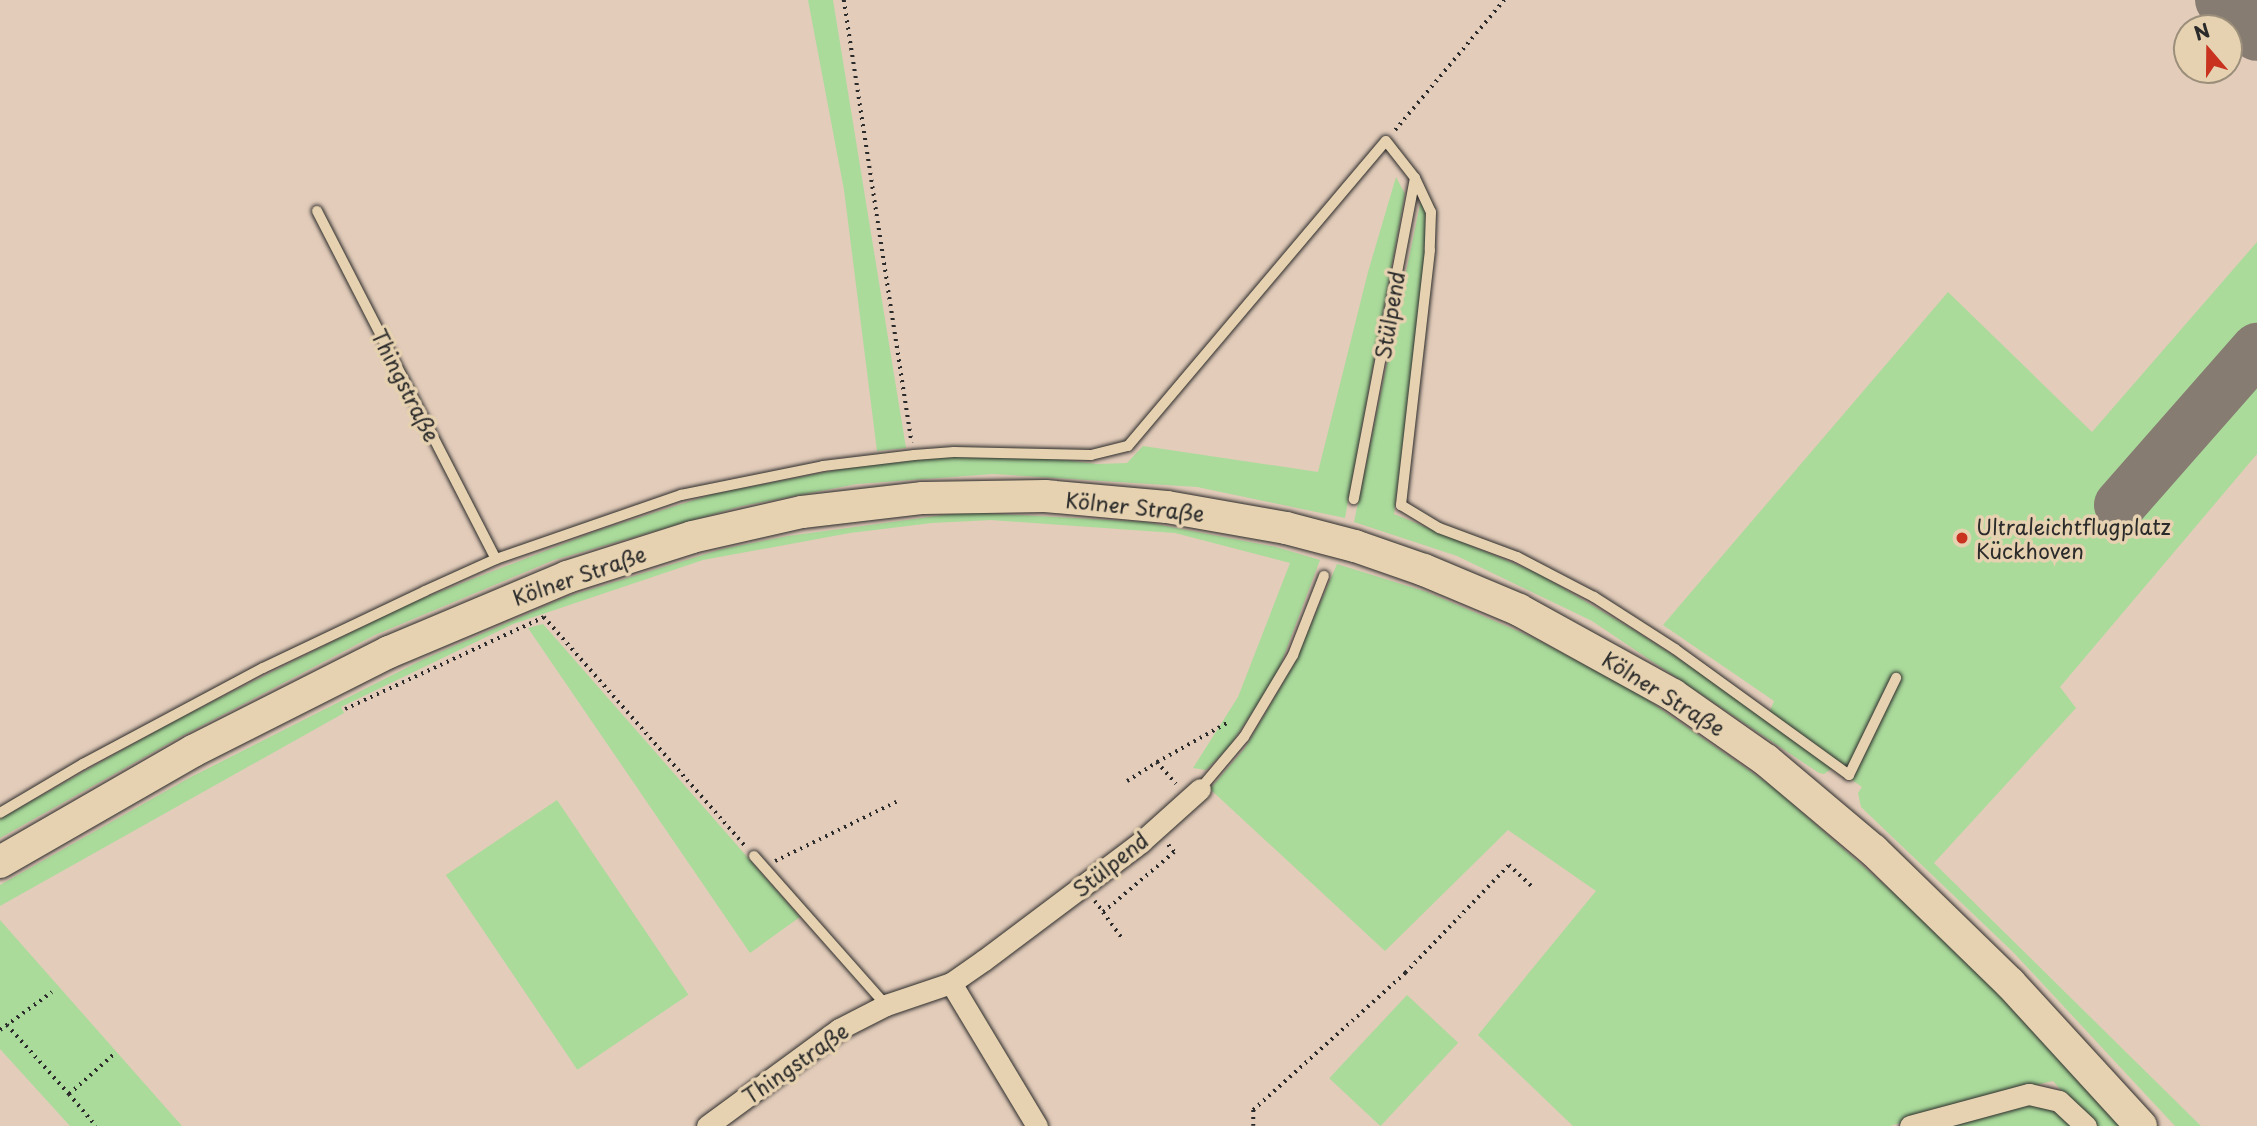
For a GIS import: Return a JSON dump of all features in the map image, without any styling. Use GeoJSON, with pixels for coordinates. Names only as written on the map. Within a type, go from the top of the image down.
{"type":"FeatureCollection","features":[{"type":"Feature","properties":{"kind":"main road","name":"Kölner Straße"},"geometry":{"type":"LineString","coordinates":[[0,862],[192,751],[388,652],[567,577],[692,537],[802,512],[923,498],[1045,496],[1167,507],[1286,528],[1354,546],[1424,570],[1519,610],[1672,695],[1766,760],[1829,810],[1892,867],[2010,983],[2141,1126]]}},
{"type":"Feature","properties":{"kind":"street","name":"Stülpend"},"geometry":{"type":"LineString","coordinates":[[951,983],[1156,829],[1195,794]]}},
{"type":"Feature","properties":{"kind":"street","name":"Thingstraße"},"geometry":{"type":"LineString","coordinates":[[707,1126],[839,1029],[886,1005],[951,983]]}},
{"type":"Feature","properties":{"kind":"street"},"geometry":{"type":"LineString","coordinates":[[951,983],[1037,1126]]}},
{"type":"Feature","properties":{"kind":"street"},"geometry":{"type":"LineString","coordinates":[[1910,1126],[2029,1094],[2059,1101],[2086,1126]]}},
{"type":"Feature","properties":{"kind":"lane"},"geometry":{"type":"LineString","coordinates":[[0,813],[83,764],[263,668],[496,559],[681,495],[823,466],[914,455],[954,452],[1091,455],[1128,446],[1386,141],[1415,178],[1431,212],[1430,250],[1401,505],[1439,528],[1517,557],[1594,597],[1675,649],[1849,775],[1896,678]]}},
{"type":"Feature","properties":{"kind":"lane","name":"Stülpend"},"geometry":{"type":"LineString","coordinates":[[1354,499],[1415,178]]}},
{"type":"Feature","properties":{"kind":"lane","name":"Thingstraße"},"geometry":{"type":"LineString","coordinates":[[317,211],[496,559]]}},
{"type":"Feature","properties":{"kind":"lane","name":"Stülpend"},"geometry":{"type":"LineString","coordinates":[[1195,794],[1244,737],[1293,655],[1324,576]]}},
{"type":"Feature","properties":{"kind":"lane"},"geometry":{"type":"LineString","coordinates":[[754,856],[886,1005]]}},
{"type":"Feature","properties":{"kind":"path"},"geometry":{"type":"LineString","coordinates":[[844,0],[914,455]]}},
{"type":"Feature","properties":{"kind":"path"},"geometry":{"type":"LineString","coordinates":[[1386,141],[1504,0]]}},
{"type":"Feature","properties":{"kind":"path"},"geometry":{"type":"LineString","coordinates":[[345,709],[544,617],[754,856]]}},
{"type":"Feature","properties":{"kind":"path"},"geometry":{"type":"LineString","coordinates":[[1127,781],[1227,723]]}},
{"type":"Feature","properties":{"kind":"path"},"geometry":{"type":"LineString","coordinates":[[1157,762],[1195,794]]}},
{"type":"Feature","properties":{"kind":"path"},"geometry":{"type":"LineString","coordinates":[[763,867],[896,802]]}},
{"type":"Feature","properties":{"kind":"path"},"geometry":{"type":"LineString","coordinates":[[1103,912],[1174,852],[1156,829]]}},
{"type":"Feature","properties":{"kind":"path"},"geometry":{"type":"LineString","coordinates":[[1253,1126],[1253,1110],[1405,973],[1509,865],[1533,887]]}},
{"type":"Feature","properties":{"kind":"path"},"geometry":{"type":"LineString","coordinates":[[1083,885],[1122,938]]}},
{"type":"Feature","properties":{"kind":"path"},"geometry":{"type":"LineString","coordinates":[[0,1030],[52,992]]}},
{"type":"Feature","properties":{"kind":"path"},"geometry":{"type":"LineString","coordinates":[[7,1025],[96,1126]]}},
{"type":"Feature","properties":{"kind":"path"},"geometry":{"type":"LineString","coordinates":[[69,1094],[114,1054]]}},
{"type":"Feature","properties":{"kind":"green space"},"geometry":{"type":"Polygon","coordinates":[[[808,0],[833,0],[906,448],[877,451],[844,190],[808,0]]]}},
{"type":"Feature","properties":{"kind":"green space"},"geometry":{"type":"Polygon","coordinates":[[[2198,0],[2257,0],[2257,58],[2243,43],[2243,14],[2214,14],[2198,0]]]}},
{"type":"Feature","properties":{"kind":"green space"},"geometry":{"type":"Polygon","coordinates":[[[1396,177],[1405,194],[1345,518],[1197,487],[993,474],[857,484],[742,506],[554,560],[375,635],[180,737],[0,838],[0,819],[172,722],[406,605],[594,532],[713,494],[862,465],[935,458],[1006,453],[1097,464],[1127,463],[1143,446],[1318,472],[1368,272],[1396,177]]]}},
{"type":"Feature","properties":{"kind":"green space","name":"Ultraleichtflugplatz Kückhoven"},"geometry":{"type":"Polygon","coordinates":[[[1421,200],[1427,211],[1426,263],[1394,514],[1539,574],[1637,632],[1768,716],[1774,701],[1663,625],[1948,292],[2092,432],[2257,242],[2257,454],[2060,687],[2076,708],[1934,863],[2201,1126],[2175,1126],[2014,953],[1861,807],[1858,793],[1862,787],[1834,767],[1824,774],[1819,773],[1592,621],[1457,556],[1354,522],[1421,200]]]}},
{"type":"Feature","properties":{"kind":"green space"},"geometry":{"type":"Polygon","coordinates":[[[966,512],[1145,522],[1276,547],[1320,560],[1276,677],[1229,747],[1206,770],[1193,768],[1238,697],[1290,563],[1175,533],[991,520],[932,523],[850,533],[703,560],[513,624],[341,707],[344,713],[0,906],[0,885],[189,778],[422,660],[566,597],[722,549],[788,536],[966,512]]]}},
{"type":"Feature","properties":{"kind":"green space"},"geometry":{"type":"Polygon","coordinates":[[[1337,564],[1427,592],[1534,638],[1639,694],[1773,787],[1961,952],[2124,1126],[2093,1126],[2053,1081],[1986,1097],[1890,1126],[1573,1126],[1478,1035],[1596,891],[1508,830],[1385,951],[1210,789],[1245,748],[1293,666],[1337,564]]]}},
{"type":"Feature","properties":{"kind":"green space"},"geometry":{"type":"Polygon","coordinates":[[[543,624],[800,917],[750,953],[528,628],[543,624]]]}},
{"type":"Feature","properties":{"kind":"green space"},"geometry":{"type":"Polygon","coordinates":[[[557,800],[688,995],[577,1070],[446,875],[557,800]]]}},
{"type":"Feature","properties":{"kind":"green space"},"geometry":{"type":"Polygon","coordinates":[[[0,920],[182,1126],[70,1126],[0,1049],[0,920]]]}},
{"type":"Feature","properties":{"kind":"green space"},"geometry":{"type":"Polygon","coordinates":[[[1407,995],[1458,1043],[1381,1126],[1329,1078],[1407,995]]]}},
{"type":"Feature","properties":{"kind":"green space"},"geometry":{"type":"Polygon","coordinates":[[[2048,1104],[2077,1126],[1942,1126],[2007,1105],[2048,1104]]]}},
{"type":"Feature","properties":{"kind":"taxiway"},"geometry":{"type":"LineString","coordinates":[[2221,0],[2257,35]]}},
{"type":"Feature","properties":{"kind":"taxiway"},"geometry":{"type":"LineString","coordinates":[[2120,505],[2257,349]]}},
{"type":"Feature","properties":{"kind":"place","name":"Ultraleichtflugplatz Kückhoven"},"geometry":{"type":"Point","coordinates":[1962,538]}}]}
